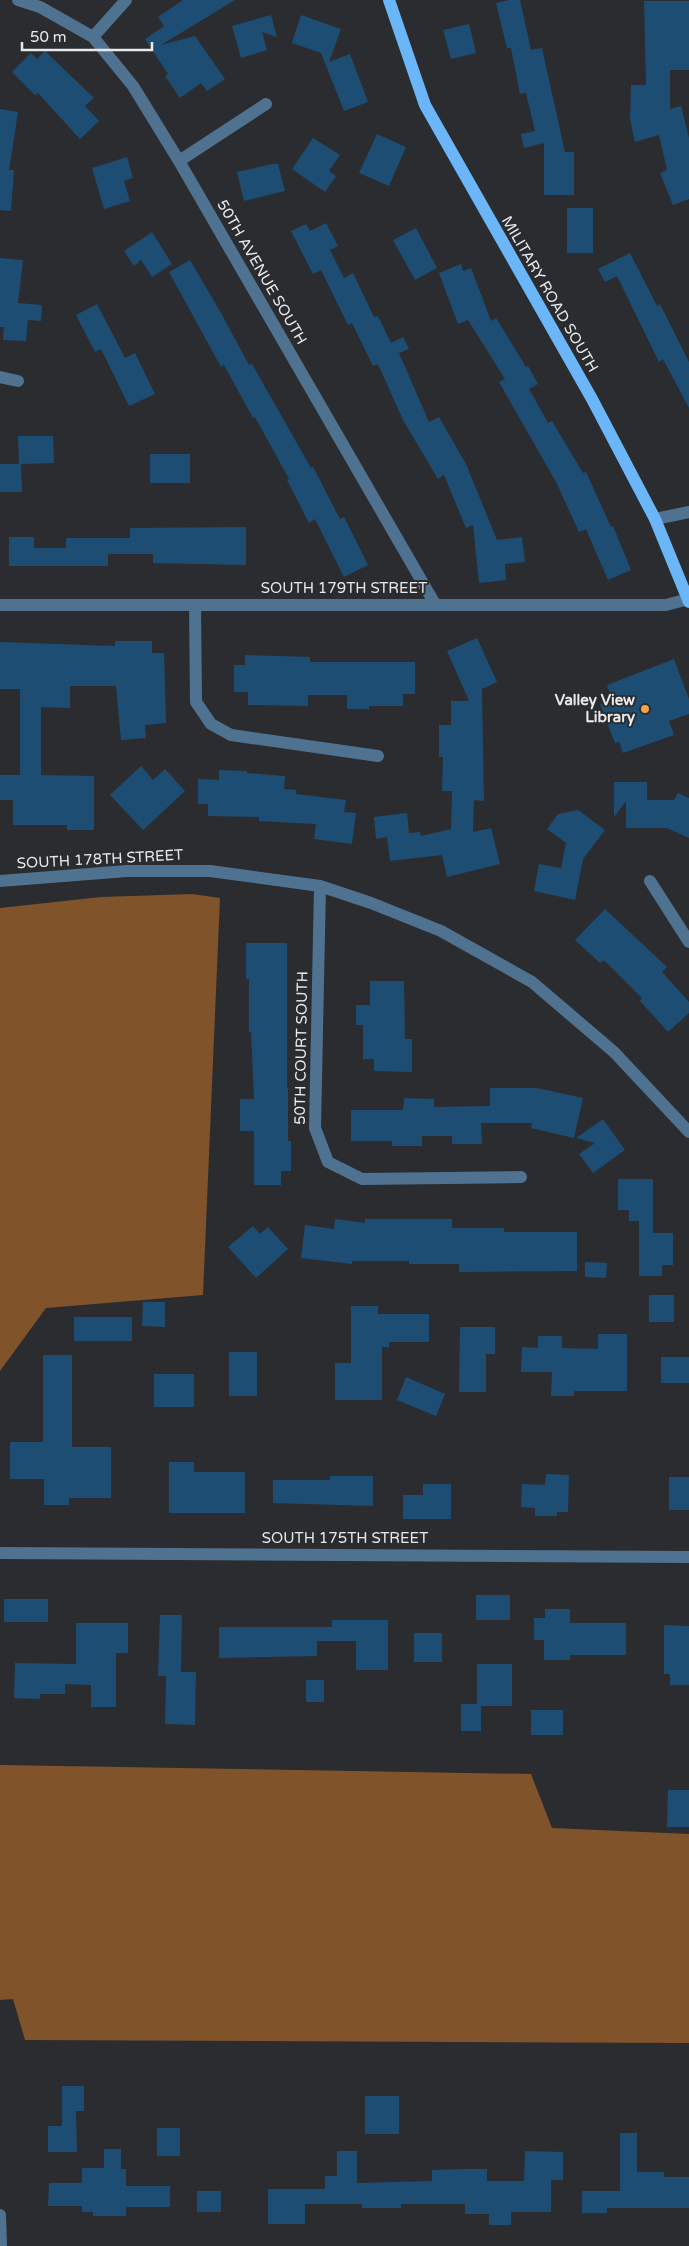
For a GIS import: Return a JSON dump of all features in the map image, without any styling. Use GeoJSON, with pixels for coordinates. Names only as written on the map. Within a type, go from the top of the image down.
{"type":"FeatureCollection","features":[{"type":"Feature","properties":{"kind":"main road","name":"MILITARY ROAD SOUTH"},"geometry":{"type":"LineString","coordinates":[[389,0],[425,105],[592,399],[655,519],[688,601]]}},
{"type":"Feature","properties":{"kind":"street","name":"50TH AVENUE SOUTH"},"geometry":{"type":"LineString","coordinates":[[18,0],[40,7],[94,37],[133,86],[179,161],[435,604]]}},
{"type":"Feature","properties":{"kind":"street"},"geometry":{"type":"LineString","coordinates":[[94,37],[126,0]]}},
{"type":"Feature","properties":{"kind":"street"},"geometry":{"type":"LineString","coordinates":[[179,161],[266,104]]}},
{"type":"Feature","properties":{"kind":"street"},"geometry":{"type":"LineString","coordinates":[[0,377],[18,381]]}},
{"type":"Feature","properties":{"kind":"street"},"geometry":{"type":"LineString","coordinates":[[655,519],[689,512]]}},
{"type":"Feature","properties":{"kind":"street","name":"SOUTH 179TH STREET"},"geometry":{"type":"LineString","coordinates":[[0,605],[435,604],[666,606],[688,601]]}},
{"type":"Feature","properties":{"kind":"street"},"geometry":{"type":"LineString","coordinates":[[195,606],[196,702],[211,724],[231,735],[378,756]]}},
{"type":"Feature","properties":{"kind":"street","name":"SOUTH 178TH STREET"},"geometry":{"type":"LineString","coordinates":[[0,881],[127,871],[172,870],[210,871],[320,886],[441,931],[532,982],[614,1052],[689,1132]]}},
{"type":"Feature","properties":{"kind":"street"},"geometry":{"type":"LineString","coordinates":[[650,881],[689,942]]}},
{"type":"Feature","properties":{"kind":"street","name":"50TH COURT SOUTH"},"geometry":{"type":"LineString","coordinates":[[320,886],[315,1128],[328,1162],[362,1178],[521,1177]]}},
{"type":"Feature","properties":{"kind":"street","name":"SOUTH 175TH STREET"},"geometry":{"type":"LineString","coordinates":[[0,1553],[689,1556]]}},
{"type":"Feature","properties":{"kind":"street"},"geometry":{"type":"LineString","coordinates":[[0,2214],[1,2246]]}},
{"type":"Feature","properties":{"kind":"shaded area"},"geometry":{"type":"Polygon","coordinates":[[[192,894],[220,898],[203,1295],[46,1308],[0,1371],[0,908],[101,897],[192,894]]]}},
{"type":"Feature","properties":{"kind":"shaded area"},"geometry":{"type":"Polygon","coordinates":[[[0,1765],[531,1774],[552,1828],[689,1834],[689,2043],[25,2040],[13,1999],[0,2000],[0,1765]]]}},
{"type":"Feature","properties":{"kind":"building"},"geometry":{"type":"Polygon","coordinates":[[[183,0],[235,0],[161,45],[195,36],[225,79],[207,91],[201,83],[180,98],[165,76],[168,74],[145,39],[164,26],[158,17],[183,0]]]}},
{"type":"Feature","properties":{"kind":"building"},"geometry":{"type":"Polygon","coordinates":[[[520,0],[531,50],[542,48],[565,152],[574,152],[574,195],[544,195],[544,143],[524,148],[521,134],[535,131],[526,93],[520,94],[511,48],[507,48],[496,3],[520,0]]]}},
{"type":"Feature","properties":{"kind":"building"},"geometry":{"type":"Polygon","coordinates":[[[644,1],[689,1],[689,70],[670,70],[670,109],[681,106],[689,138],[689,199],[673,205],[660,173],[667,170],[659,135],[635,142],[630,119],[631,85],[646,85],[644,1]]]}},
{"type":"Feature","properties":{"kind":"building"},"geometry":{"type":"Polygon","coordinates":[[[271,15],[277,37],[262,32],[267,50],[241,58],[232,26],[271,15]]]}},
{"type":"Feature","properties":{"kind":"building"},"geometry":{"type":"Polygon","coordinates":[[[301,15],[341,29],[329,62],[350,54],[368,102],[344,111],[321,53],[292,43],[301,15]]]}},
{"type":"Feature","properties":{"kind":"building"},"geometry":{"type":"Polygon","coordinates":[[[469,24],[476,53],[451,59],[443,30],[469,24]]]}},
{"type":"Feature","properties":{"kind":"building"},"geometry":{"type":"Polygon","coordinates":[[[45,51],[94,98],[85,106],[99,121],[80,139],[38,93],[35,95],[12,72],[31,53],[37,59],[45,51]]]}},
{"type":"Feature","properties":{"kind":"building"},"geometry":{"type":"Polygon","coordinates":[[[0,109],[18,112],[9,170],[14,170],[11,211],[0,210],[0,109]]]}},
{"type":"Feature","properties":{"kind":"building"},"geometry":{"type":"Polygon","coordinates":[[[377,134],[406,147],[389,186],[359,173],[377,134]]]}},
{"type":"Feature","properties":{"kind":"building"},"geometry":{"type":"Polygon","coordinates":[[[313,138],[340,155],[329,171],[336,176],[325,192],[292,169],[313,138]]]}},
{"type":"Feature","properties":{"kind":"building"},"geometry":{"type":"Polygon","coordinates":[[[127,157],[133,178],[124,181],[130,201],[104,209],[92,168],[127,157]]]}},
{"type":"Feature","properties":{"kind":"building"},"geometry":{"type":"Polygon","coordinates":[[[278,164],[285,191],[244,201],[237,172],[278,164]]]}},
{"type":"Feature","properties":{"kind":"building"},"geometry":{"type":"Polygon","coordinates":[[[567,208],[593,208],[593,253],[567,253],[567,208]]]}},
{"type":"Feature","properties":{"kind":"building"},"geometry":{"type":"Polygon","coordinates":[[[326,223],[338,246],[330,250],[344,278],[353,273],[374,317],[378,316],[391,343],[403,337],[409,349],[399,353],[429,422],[439,417],[466,464],[497,540],[522,537],[525,562],[505,564],[506,580],[479,583],[473,525],[466,528],[444,475],[438,479],[403,420],[378,364],[373,366],[352,323],[348,325],[321,270],[313,274],[291,231],[306,224],[310,231],[326,223]]]}},
{"type":"Feature","properties":{"kind":"building"},"geometry":{"type":"Polygon","coordinates":[[[416,228],[437,268],[415,280],[393,240],[416,228]]]}},
{"type":"Feature","properties":{"kind":"building"},"geometry":{"type":"Polygon","coordinates":[[[152,232],[172,264],[152,277],[141,260],[134,266],[124,251],[152,232]]]}},
{"type":"Feature","properties":{"kind":"building"},"geometry":{"type":"Polygon","coordinates":[[[630,253],[657,306],[660,304],[689,362],[689,408],[663,359],[659,362],[617,276],[605,282],[598,269],[630,253]]]}},
{"type":"Feature","properties":{"kind":"building"},"geometry":{"type":"Polygon","coordinates":[[[0,258],[23,260],[18,303],[42,305],[41,321],[28,320],[26,341],[3,340],[4,327],[0,327],[0,258]]]}},
{"type":"Feature","properties":{"kind":"building"},"geometry":{"type":"Polygon","coordinates":[[[190,260],[249,365],[252,364],[311,468],[313,467],[340,519],[344,517],[368,565],[344,577],[315,519],[309,523],[287,480],[289,479],[255,417],[253,418],[224,365],[221,367],[169,272],[190,260]]]}},
{"type":"Feature","properties":{"kind":"building"},"geometry":{"type":"Polygon","coordinates":[[[461,264],[463,271],[471,268],[491,321],[496,318],[538,384],[529,389],[548,423],[552,421],[583,473],[586,472],[611,527],[613,526],[631,570],[608,580],[586,529],[579,532],[556,482],[499,382],[505,379],[468,320],[458,324],[439,273],[461,264]]]}},
{"type":"Feature","properties":{"kind":"building"},"geometry":{"type":"Polygon","coordinates":[[[97,304],[125,358],[135,353],[155,394],[129,406],[101,349],[95,352],[76,315],[97,304]]]}},
{"type":"Feature","properties":{"kind":"building"},"geometry":{"type":"Polygon","coordinates":[[[18,436],[53,436],[54,463],[21,464],[22,492],[0,492],[0,464],[19,464],[18,436]]]}},
{"type":"Feature","properties":{"kind":"building"},"geometry":{"type":"Polygon","coordinates":[[[150,454],[190,454],[190,483],[150,483],[150,454]]]}},
{"type":"Feature","properties":{"kind":"building"},"geometry":{"type":"Polygon","coordinates":[[[246,527],[246,565],[153,563],[153,554],[108,554],[108,566],[9,566],[9,537],[34,537],[34,548],[66,548],[66,538],[130,538],[130,528],[246,527]]]}},
{"type":"Feature","properties":{"kind":"building"},"geometry":{"type":"Polygon","coordinates":[[[477,638],[497,682],[482,689],[484,801],[474,800],[473,832],[491,828],[500,864],[447,877],[442,855],[390,861],[387,837],[376,839],[374,817],[407,813],[409,833],[420,832],[421,836],[451,829],[452,791],[442,791],[443,757],[439,757],[439,725],[451,725],[451,701],[469,701],[447,651],[477,638]]]}},
{"type":"Feature","properties":{"kind":"building"},"geometry":{"type":"Polygon","coordinates":[[[115,641],[152,641],[152,653],[164,653],[166,723],[145,725],[146,738],[121,740],[116,686],[70,686],[70,708],[41,707],[41,775],[94,776],[94,830],[67,830],[67,825],[13,825],[13,800],[0,800],[0,775],[20,775],[20,689],[0,689],[0,642],[115,646],[115,641]]]}},
{"type":"Feature","properties":{"kind":"building"},"geometry":{"type":"Polygon","coordinates":[[[245,655],[310,657],[310,662],[415,662],[415,694],[403,694],[403,706],[369,706],[369,709],[347,709],[347,695],[308,695],[308,706],[248,705],[248,692],[234,692],[234,665],[245,665],[245,655]]]}},
{"type":"Feature","properties":{"kind":"building","name":"Valley View Library"},"geometry":{"type":"Polygon","coordinates":[[[674,659],[689,699],[689,714],[669,721],[674,735],[623,753],[619,742],[615,743],[600,704],[612,700],[607,685],[674,659]]]}},
{"type":"Feature","properties":{"kind":"building"},"geometry":{"type":"Polygon","coordinates":[[[141,766],[153,780],[165,769],[185,791],[143,830],[110,795],[141,766]]]}},
{"type":"Feature","properties":{"kind":"building"},"geometry":{"type":"Polygon","coordinates":[[[219,770],[247,771],[247,773],[285,776],[284,789],[296,790],[296,794],[346,800],[344,812],[356,813],[352,844],[314,839],[316,824],[259,821],[259,817],[208,816],[208,804],[198,804],[198,779],[219,780],[219,770]]]}},
{"type":"Feature","properties":{"kind":"building"},"geometry":{"type":"Polygon","coordinates":[[[614,782],[647,782],[647,800],[674,800],[678,793],[689,798],[689,838],[667,828],[626,828],[626,801],[614,817],[614,782]]]}},
{"type":"Feature","properties":{"kind":"building"},"geometry":{"type":"Polygon","coordinates":[[[578,810],[605,830],[583,859],[575,900],[534,891],[539,864],[561,868],[566,843],[547,829],[558,814],[578,810]]]}},
{"type":"Feature","properties":{"kind":"building"},"geometry":{"type":"Polygon","coordinates":[[[605,909],[667,967],[662,972],[689,1002],[689,1013],[668,1032],[640,1001],[642,998],[604,960],[600,963],[575,940],[605,909]]]}},
{"type":"Feature","properties":{"kind":"building"},"geometry":{"type":"Polygon","coordinates":[[[246,943],[287,943],[287,1088],[288,1141],[291,1141],[291,1171],[281,1171],[281,1185],[254,1185],[254,1131],[240,1131],[240,1099],[254,1099],[251,1032],[249,1032],[249,979],[246,979],[246,943]]]}},
{"type":"Feature","properties":{"kind":"building"},"geometry":{"type":"Polygon","coordinates":[[[370,981],[404,981],[405,1039],[412,1039],[412,1072],[374,1071],[374,1059],[363,1059],[363,1025],[356,1025],[356,1005],[370,1005],[370,981]]]}},
{"type":"Feature","properties":{"kind":"building"},"geometry":{"type":"Polygon","coordinates":[[[490,1088],[537,1088],[583,1098],[574,1138],[531,1128],[532,1123],[481,1123],[482,1144],[452,1144],[452,1136],[422,1136],[422,1146],[392,1146],[392,1141],[351,1141],[351,1110],[403,1110],[404,1098],[434,1099],[434,1107],[490,1106],[490,1088]]]}},
{"type":"Feature","properties":{"kind":"building"},"geometry":{"type":"Polygon","coordinates":[[[603,1119],[625,1150],[593,1173],[579,1154],[595,1143],[576,1138],[603,1119]]]}},
{"type":"Feature","properties":{"kind":"building"},"geometry":{"type":"Polygon","coordinates":[[[618,1179],[653,1179],[653,1233],[673,1233],[673,1265],[662,1265],[662,1276],[639,1276],[639,1221],[629,1221],[629,1210],[618,1210],[618,1179]]]}},
{"type":"Feature","properties":{"kind":"building"},"geometry":{"type":"Polygon","coordinates":[[[335,1219],[365,1223],[365,1219],[452,1219],[452,1228],[504,1228],[504,1232],[577,1232],[577,1271],[459,1272],[459,1264],[409,1264],[409,1261],[352,1261],[352,1264],[301,1258],[305,1225],[334,1229],[335,1219]]]}},
{"type":"Feature","properties":{"kind":"building"},"geometry":{"type":"Polygon","coordinates":[[[253,1226],[260,1234],[268,1227],[288,1249],[256,1278],[228,1247],[253,1226]]]}},
{"type":"Feature","properties":{"kind":"building"},"geometry":{"type":"Polygon","coordinates":[[[585,1262],[607,1263],[606,1278],[585,1277],[585,1262]]]}},
{"type":"Feature","properties":{"kind":"building"},"geometry":{"type":"Polygon","coordinates":[[[649,1295],[674,1295],[674,1322],[649,1322],[649,1295]]]}},
{"type":"Feature","properties":{"kind":"building"},"geometry":{"type":"Polygon","coordinates":[[[143,1302],[165,1302],[165,1327],[142,1326],[143,1302]]]}},
{"type":"Feature","properties":{"kind":"building"},"geometry":{"type":"Polygon","coordinates":[[[351,1306],[378,1306],[378,1314],[429,1314],[429,1342],[389,1342],[389,1347],[382,1347],[382,1400],[335,1400],[335,1363],[351,1363],[351,1306]]]}},
{"type":"Feature","properties":{"kind":"building"},"geometry":{"type":"Polygon","coordinates":[[[74,1317],[132,1317],[132,1341],[74,1341],[74,1317]]]}},
{"type":"Feature","properties":{"kind":"building"},"geometry":{"type":"Polygon","coordinates":[[[460,1327],[495,1327],[495,1354],[486,1354],[486,1392],[459,1392],[460,1327]]]}},
{"type":"Feature","properties":{"kind":"building"},"geometry":{"type":"Polygon","coordinates":[[[598,1334],[627,1334],[627,1391],[574,1391],[574,1396],[551,1396],[552,1372],[521,1372],[522,1347],[538,1348],[538,1336],[562,1336],[562,1348],[598,1349],[598,1334]]]}},
{"type":"Feature","properties":{"kind":"building"},"geometry":{"type":"Polygon","coordinates":[[[229,1352],[257,1352],[257,1396],[229,1396],[229,1352]]]}},
{"type":"Feature","properties":{"kind":"building"},"geometry":{"type":"Polygon","coordinates":[[[43,1355],[72,1355],[72,1447],[111,1447],[111,1498],[69,1498],[69,1505],[44,1505],[44,1479],[10,1479],[10,1442],[43,1442],[43,1355]]]}},
{"type":"Feature","properties":{"kind":"building"},"geometry":{"type":"Polygon","coordinates":[[[661,1357],[689,1357],[689,1383],[661,1383],[661,1357]]]}},
{"type":"Feature","properties":{"kind":"building"},"geometry":{"type":"Polygon","coordinates":[[[154,1374],[194,1374],[194,1407],[154,1407],[154,1374]]]}},
{"type":"Feature","properties":{"kind":"building"},"geometry":{"type":"Polygon","coordinates":[[[406,1377],[445,1394],[436,1416],[397,1400],[406,1377]]]}},
{"type":"Feature","properties":{"kind":"building"},"geometry":{"type":"Polygon","coordinates":[[[169,1462],[194,1462],[194,1472],[245,1472],[245,1513],[169,1513],[169,1462]]]}},
{"type":"Feature","properties":{"kind":"building"},"geometry":{"type":"Polygon","coordinates":[[[546,1474],[569,1475],[568,1512],[557,1512],[557,1516],[535,1516],[535,1508],[521,1507],[522,1484],[545,1485],[546,1474]]]}},
{"type":"Feature","properties":{"kind":"building"},"geometry":{"type":"Polygon","coordinates":[[[330,1476],[373,1476],[373,1506],[273,1503],[273,1480],[330,1480],[330,1476]]]}},
{"type":"Feature","properties":{"kind":"building"},"geometry":{"type":"Polygon","coordinates":[[[669,1477],[689,1477],[689,1510],[669,1510],[669,1477]]]}},
{"type":"Feature","properties":{"kind":"building"},"geometry":{"type":"Polygon","coordinates":[[[423,1484],[451,1484],[451,1519],[403,1519],[403,1495],[423,1495],[423,1484]]]}},
{"type":"Feature","properties":{"kind":"building"},"geometry":{"type":"Polygon","coordinates":[[[476,1595],[510,1595],[510,1620],[476,1620],[476,1595]]]}},
{"type":"Feature","properties":{"kind":"building"},"geometry":{"type":"Polygon","coordinates":[[[4,1599],[48,1599],[48,1622],[4,1622],[4,1599]]]}},
{"type":"Feature","properties":{"kind":"building"},"geometry":{"type":"Polygon","coordinates":[[[545,1609],[570,1609],[570,1623],[626,1623],[626,1655],[570,1655],[570,1660],[544,1660],[544,1640],[534,1640],[534,1618],[545,1618],[545,1609]]]}},
{"type":"Feature","properties":{"kind":"building"},"geometry":{"type":"Polygon","coordinates":[[[160,1615],[182,1615],[181,1672],[196,1672],[195,1725],[165,1724],[166,1676],[158,1676],[160,1615]]]}},
{"type":"Feature","properties":{"kind":"building"},"geometry":{"type":"Polygon","coordinates":[[[332,1620],[388,1620],[388,1670],[356,1670],[356,1641],[317,1641],[317,1656],[219,1658],[219,1627],[332,1627],[332,1620]]]}},
{"type":"Feature","properties":{"kind":"building"},"geometry":{"type":"Polygon","coordinates":[[[76,1623],[128,1623],[128,1653],[116,1653],[116,1707],[91,1707],[91,1685],[65,1684],[65,1694],[40,1694],[40,1699],[14,1698],[15,1663],[76,1664],[76,1623]]]}},
{"type":"Feature","properties":{"kind":"building"},"geometry":{"type":"Polygon","coordinates":[[[664,1625],[689,1626],[689,1685],[670,1685],[670,1674],[664,1674],[664,1625]]]}},
{"type":"Feature","properties":{"kind":"building"},"geometry":{"type":"Polygon","coordinates":[[[414,1633],[442,1633],[442,1662],[414,1662],[414,1633]]]}},
{"type":"Feature","properties":{"kind":"building"},"geometry":{"type":"Polygon","coordinates":[[[477,1664],[512,1664],[512,1706],[481,1706],[481,1731],[461,1731],[461,1704],[477,1704],[477,1664]]]}},
{"type":"Feature","properties":{"kind":"building"},"geometry":{"type":"Polygon","coordinates":[[[306,1680],[324,1680],[324,1702],[306,1702],[306,1680]]]}},
{"type":"Feature","properties":{"kind":"building"},"geometry":{"type":"Polygon","coordinates":[[[531,1710],[563,1710],[563,1735],[531,1735],[531,1710]]]}},
{"type":"Feature","properties":{"kind":"building"},"geometry":{"type":"Polygon","coordinates":[[[668,1790],[689,1790],[689,1827],[667,1827],[668,1790]]]}},
{"type":"Feature","properties":{"kind":"building"},"geometry":{"type":"Polygon","coordinates":[[[62,2086],[84,2086],[84,2111],[76,2111],[77,2152],[48,2152],[48,2126],[62,2126],[62,2086]]]}},
{"type":"Feature","properties":{"kind":"building"},"geometry":{"type":"Polygon","coordinates":[[[365,2096],[399,2096],[399,2134],[365,2134],[365,2096]]]}},
{"type":"Feature","properties":{"kind":"building"},"geometry":{"type":"Polygon","coordinates":[[[157,2128],[180,2128],[180,2156],[157,2156],[157,2128]]]}},
{"type":"Feature","properties":{"kind":"building"},"geometry":{"type":"Polygon","coordinates":[[[620,2133],[637,2133],[637,2172],[664,2172],[664,2177],[689,2177],[689,2208],[607,2208],[607,2213],[582,2213],[582,2191],[620,2191],[620,2133]]]}},
{"type":"Feature","properties":{"kind":"building"},"geometry":{"type":"Polygon","coordinates":[[[104,2149],[121,2149],[121,2169],[126,2169],[126,2186],[170,2186],[170,2207],[126,2207],[126,2216],[93,2216],[93,2212],[82,2212],[82,2206],[48,2206],[49,2183],[82,2183],[82,2168],[104,2168],[104,2149]]]}},
{"type":"Feature","properties":{"kind":"building"},"geometry":{"type":"Polygon","coordinates":[[[337,2151],[357,2151],[357,2183],[432,2181],[432,2170],[465,2169],[487,2169],[487,2181],[524,2181],[525,2151],[563,2152],[563,2180],[551,2180],[551,2212],[511,2212],[511,2225],[489,2225],[489,2214],[465,2214],[465,2204],[401,2204],[401,2208],[362,2208],[362,2204],[305,2204],[305,2224],[268,2224],[268,2189],[325,2189],[325,2176],[337,2176],[337,2151]]]}},
{"type":"Feature","properties":{"kind":"building"},"geometry":{"type":"Polygon","coordinates":[[[197,2191],[221,2191],[221,2212],[197,2212],[197,2191]]]}},
{"type":"Feature","properties":{"kind":"place","name":"Valley View Library"},"geometry":{"type":"Point","coordinates":[645,709]}}]}
